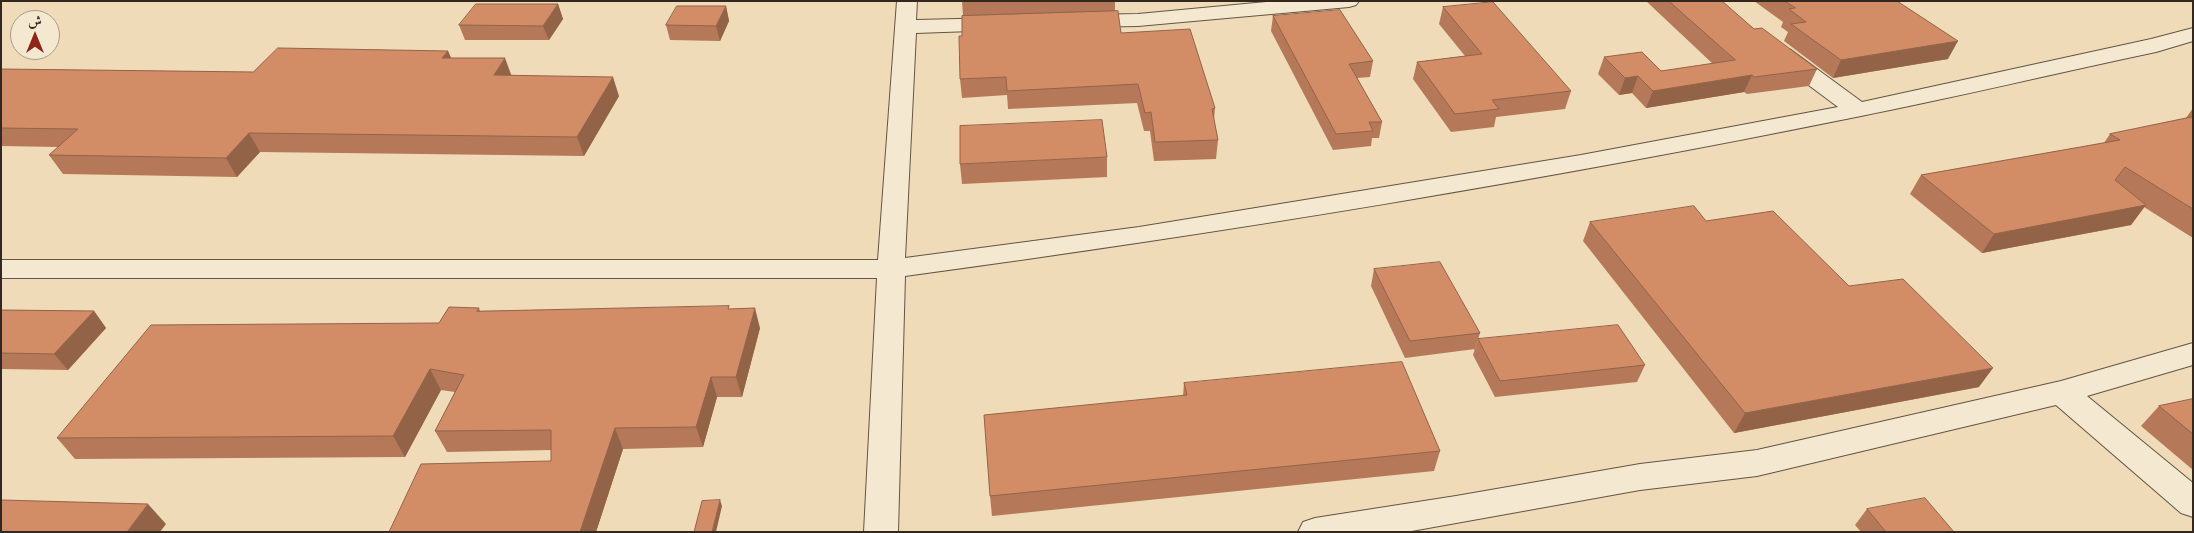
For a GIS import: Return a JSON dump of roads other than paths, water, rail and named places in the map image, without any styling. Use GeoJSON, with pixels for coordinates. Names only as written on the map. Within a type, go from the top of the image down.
{"type":"FeatureCollection","features":[{"type":"Feature","properties":{"kind":"street"},"geometry":{"type":"LineString","coordinates":[[1061,22],[1138,20],[1349,1]]}},
{"type":"Feature","properties":{"kind":"street"},"geometry":{"type":"LineString","coordinates":[[881,532],[891,269],[907,14],[1022,23]]}},
{"type":"Feature","properties":{"kind":"street"},"geometry":{"type":"LineString","coordinates":[[1,269],[891,269],[1139,236],[1581,163],[1858,110],[2156,45],[2193,34]]}},
{"type":"Feature","properties":{"kind":"street"},"geometry":{"type":"LineString","coordinates":[[1770,45],[1858,110]]}},
{"type":"Feature","properties":{"kind":"street"},"geometry":{"type":"LineString","coordinates":[[1315,532],[1456,510],[1631,478],[1757,463],[2061,392],[2193,354]]}},
{"type":"Feature","properties":{"kind":"street"},"geometry":{"type":"LineString","coordinates":[[2061,392],[2193,503]]}}]}
